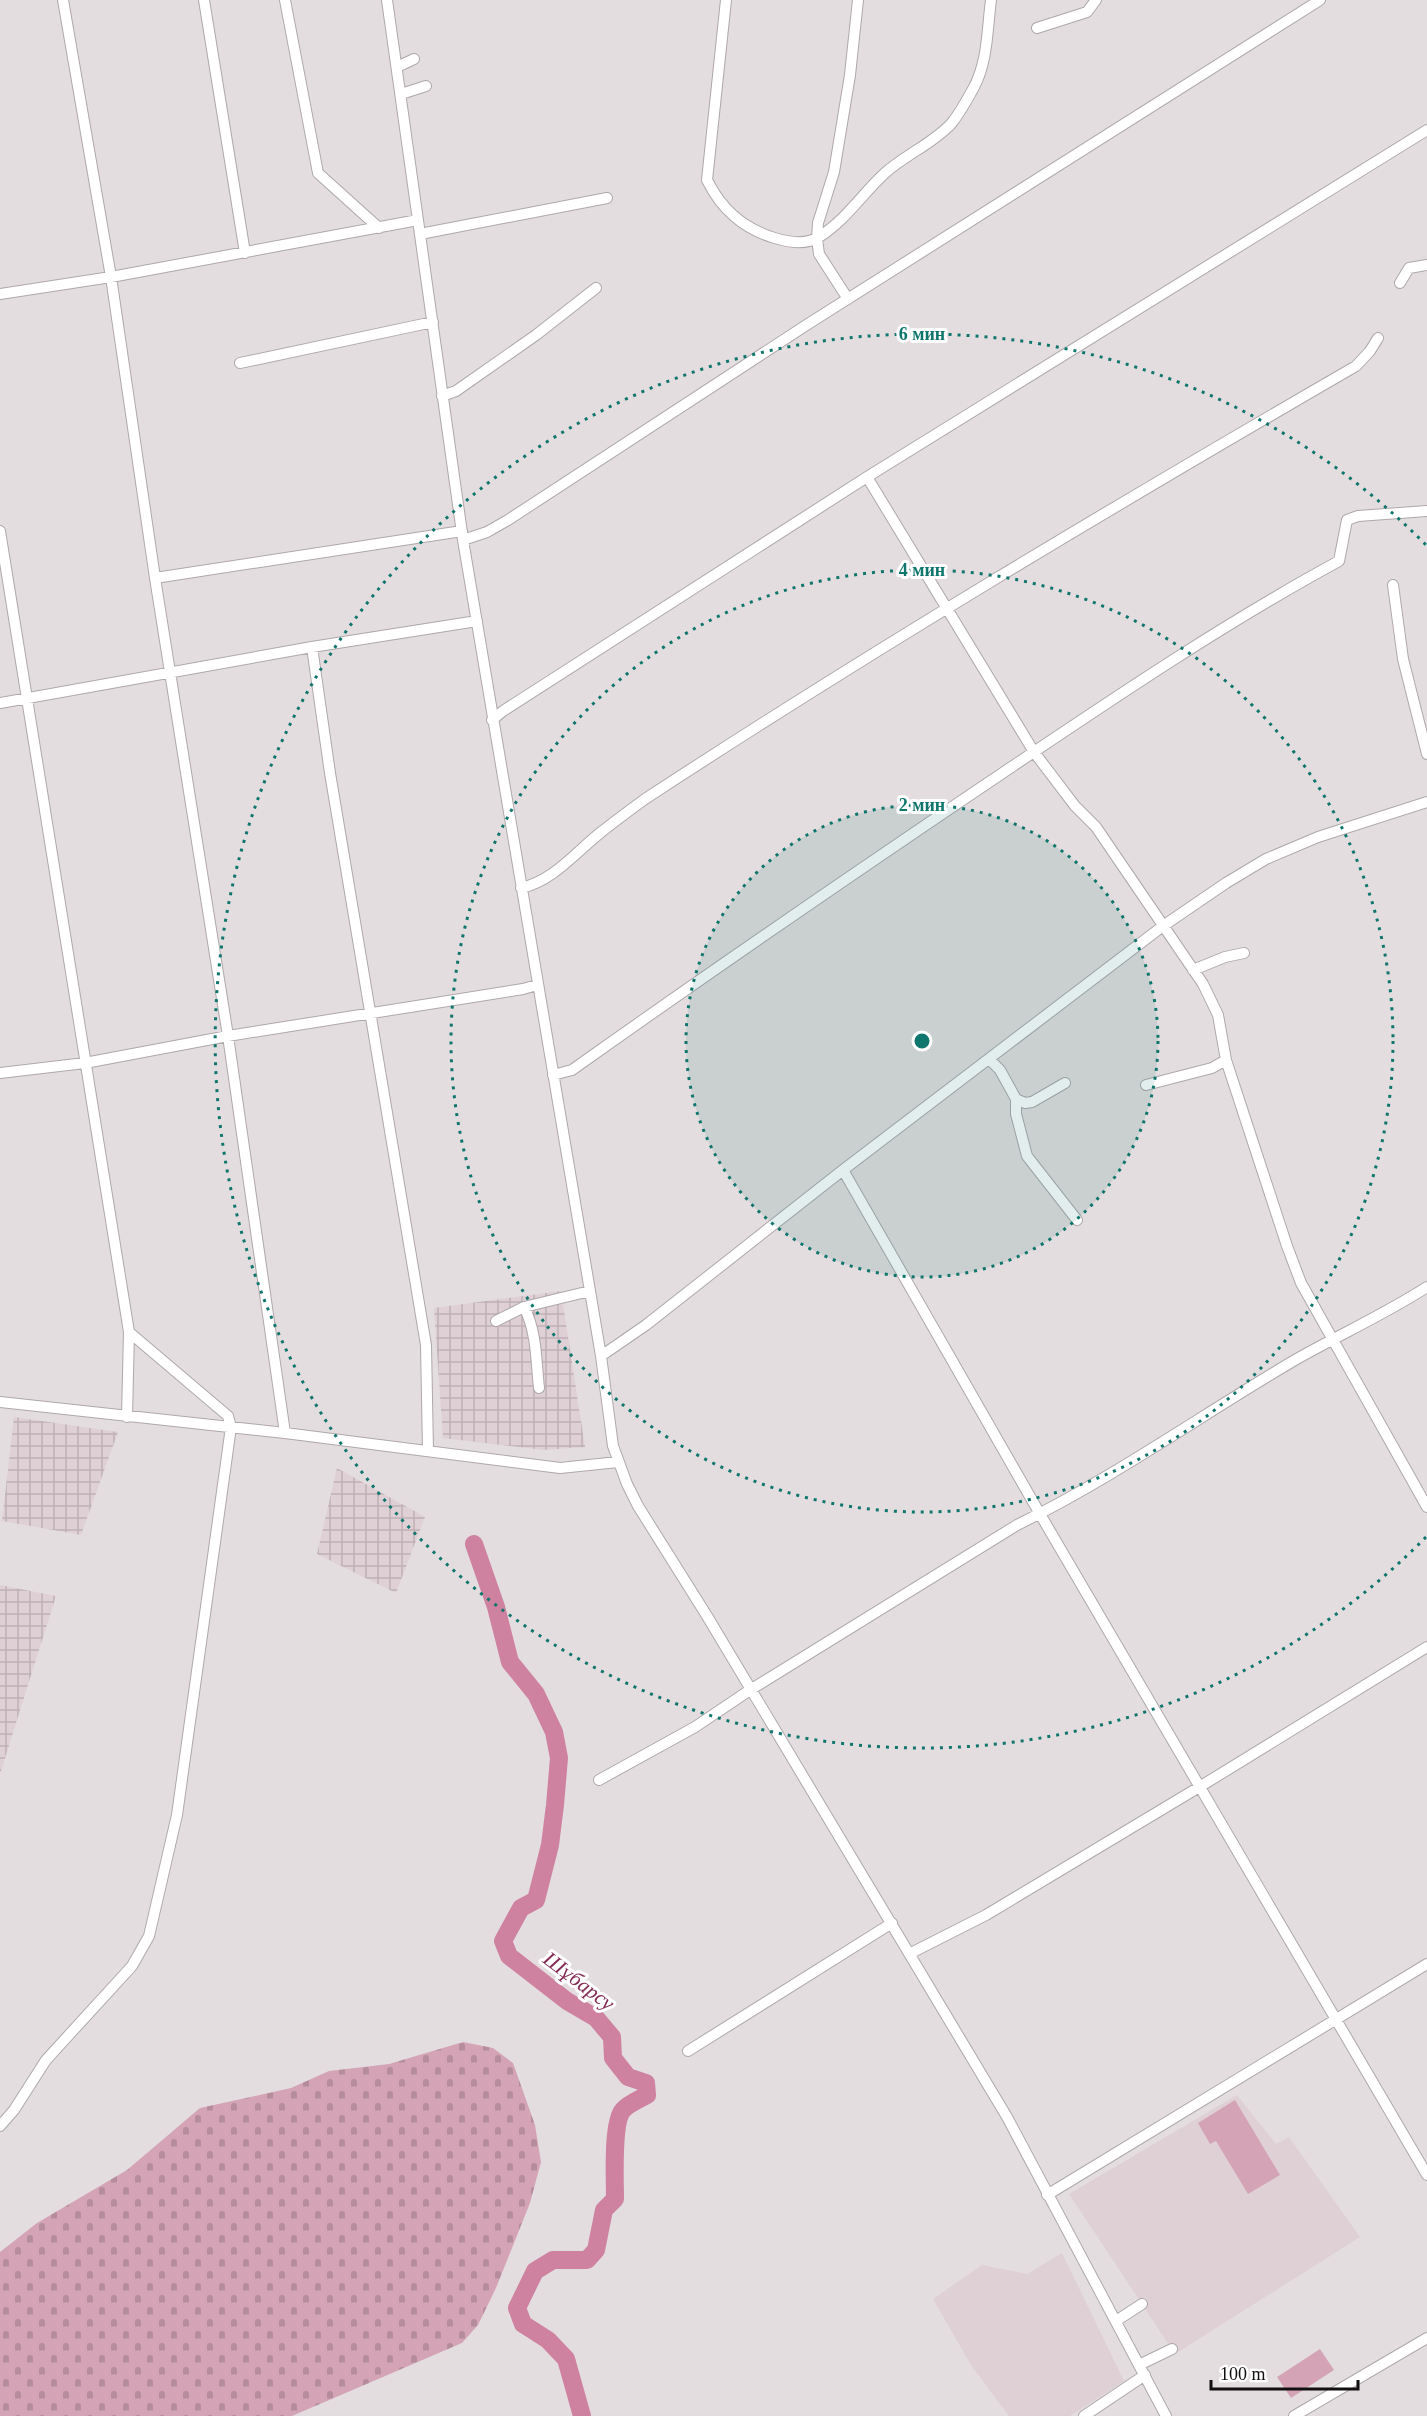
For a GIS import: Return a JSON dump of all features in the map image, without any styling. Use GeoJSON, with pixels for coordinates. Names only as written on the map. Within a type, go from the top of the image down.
{"type":"FeatureCollection","features":[{"type":"Feature","properties":{"kind":"street"},"geometry":{"type":"LineString","coordinates":[[63,0],[111,277],[155,578],[228,1036],[285,1433]]}},
{"type":"Feature","properties":{"kind":"street"},"geometry":{"type":"LineString","coordinates":[[204,0],[245,253]]}},
{"type":"Feature","properties":{"kind":"street"},"geometry":{"type":"LineString","coordinates":[[285,0],[318,173],[332,188],[364,212],[380,228]]}},
{"type":"Feature","properties":{"kind":"street"},"geometry":{"type":"LineString","coordinates":[[387,0],[462,536],[601,1356],[609,1424],[618,1462],[638,1506],[911,1953],[1007,2117],[1166,2416]]}},
{"type":"Feature","properties":{"kind":"street"},"geometry":{"type":"LineString","coordinates":[[726,0],[707,180],[716,196],[733,216],[747,227],[786,240],[803,242],[817,238],[834,226],[861,201],[885,173],[951,123],[973,90],[983,68],[991,0]]}},
{"type":"Feature","properties":{"kind":"street"},"geometry":{"type":"LineString","coordinates":[[848,299],[819,254],[817,238],[818,223],[834,172],[850,75],[858,0]]}},
{"type":"Feature","properties":{"kind":"street"},"geometry":{"type":"LineString","coordinates":[[1037,28],[1087,12],[1096,0]]}},
{"type":"Feature","properties":{"kind":"street"},"geometry":{"type":"LineString","coordinates":[[155,578],[487,532],[848,299],[1320,0]]}},
{"type":"Feature","properties":{"kind":"street"},"geometry":{"type":"LineString","coordinates":[[397,67],[414,59]]}},
{"type":"Feature","properties":{"kind":"street"},"geometry":{"type":"LineString","coordinates":[[401,94],[426,86]]}},
{"type":"Feature","properties":{"kind":"street"},"geometry":{"type":"LineString","coordinates":[[492,720],[867,477],[1427,130]]}},
{"type":"Feature","properties":{"kind":"street"},"geometry":{"type":"LineString","coordinates":[[420,234],[607,198]]}},
{"type":"Feature","properties":{"kind":"street"},"geometry":{"type":"LineString","coordinates":[[0,294],[111,277],[418,220]]}},
{"type":"Feature","properties":{"kind":"street"},"geometry":{"type":"LineString","coordinates":[[1400,283],[1408,268],[1427,265]]}},
{"type":"Feature","properties":{"kind":"street"},"geometry":{"type":"LineString","coordinates":[[442,396],[456,391],[536,336],[596,288]]}},
{"type":"Feature","properties":{"kind":"street"},"geometry":{"type":"LineString","coordinates":[[240,363],[433,322]]}},
{"type":"Feature","properties":{"kind":"street"},"geometry":{"type":"LineString","coordinates":[[521,888],[534,885],[546,878],[645,799],[948,607],[1356,366],[1378,338]]}},
{"type":"Feature","properties":{"kind":"street"},"geometry":{"type":"LineString","coordinates":[[867,477],[1034,752],[1075,806],[1096,827],[1203,984],[1218,1015],[1226,1060],[1301,1283],[1427,1508]]}},
{"type":"Feature","properties":{"kind":"street"},"geometry":{"type":"LineString","coordinates":[[554,1075],[572,1070],[796,912],[1034,752],[1196,646],[1339,561],[1347,520],[1358,516],[1427,511]]}},
{"type":"Feature","properties":{"kind":"street"},"geometry":{"type":"LineString","coordinates":[[0,531],[25,698],[129,1332],[127,1417]]}},
{"type":"Feature","properties":{"kind":"street"},"geometry":{"type":"LineString","coordinates":[[1393,585],[1403,659],[1427,754]]}},
{"type":"Feature","properties":{"kind":"street"},"geometry":{"type":"LineString","coordinates":[[0,703],[312,647],[477,621]]}},
{"type":"Feature","properties":{"kind":"street"},"geometry":{"type":"LineString","coordinates":[[312,647],[330,773],[426,1345],[428,1450]]}},
{"type":"Feature","properties":{"kind":"street"},"geometry":{"type":"LineString","coordinates":[[601,1356],[646,1325],[843,1170],[1163,926],[1266,859],[1318,837],[1427,802]]}},
{"type":"Feature","properties":{"kind":"street"},"geometry":{"type":"LineString","coordinates":[[1193,970],[1226,957],[1244,953]]}},
{"type":"Feature","properties":{"kind":"street"},"geometry":{"type":"LineString","coordinates":[[0,1073],[85,1063],[228,1036],[537,985]]}},
{"type":"Feature","properties":{"kind":"street"},"geometry":{"type":"LineString","coordinates":[[989,1059],[1000,1070],[1016,1099],[1016,1114],[1027,1156],[1077,1220]]}},
{"type":"Feature","properties":{"kind":"street"},"geometry":{"type":"LineString","coordinates":[[1146,1085],[1212,1068],[1226,1060]]}},
{"type":"Feature","properties":{"kind":"street"},"geometry":{"type":"LineString","coordinates":[[1016,1099],[1025,1103],[1032,1102],[1065,1083]]}},
{"type":"Feature","properties":{"kind":"street"},"geometry":{"type":"LineString","coordinates":[[843,1170],[1040,1514],[1202,1786],[1427,2175]]}},
{"type":"Feature","properties":{"kind":"street"},"geometry":{"type":"LineString","coordinates":[[599,1780],[695,1727],[750,1690],[1017,1525],[1040,1514],[1298,1359],[1427,1287]]}},
{"type":"Feature","properties":{"kind":"street"},"geometry":{"type":"LineString","coordinates":[[496,1321],[524,1307],[590,1291]]}},
{"type":"Feature","properties":{"kind":"street"},"geometry":{"type":"LineString","coordinates":[[524,1307],[530,1319],[534,1338],[539,1388]]}},
{"type":"Feature","properties":{"kind":"street"},"geometry":{"type":"LineString","coordinates":[[0,2126],[14,2110],[46,2060],[132,1966],[149,1935],[177,1815],[231,1427],[228,1416],[129,1332]]}},
{"type":"Feature","properties":{"kind":"street"},"geometry":{"type":"LineString","coordinates":[[0,1402],[285,1433],[560,1468],[618,1462]]}},
{"type":"Feature","properties":{"kind":"street"},"geometry":{"type":"LineString","coordinates":[[911,1953],[986,1915],[1202,1786],[1427,1647]]}},
{"type":"Feature","properties":{"kind":"street"},"geometry":{"type":"LineString","coordinates":[[688,2051],[892,1923]]}},
{"type":"Feature","properties":{"kind":"street"},"geometry":{"type":"LineString","coordinates":[[1047,2194],[1427,1964]]}},
{"type":"Feature","properties":{"kind":"street"},"geometry":{"type":"LineString","coordinates":[[1116,2321],[1142,2304]]}},
{"type":"Feature","properties":{"kind":"street"},"geometry":{"type":"LineString","coordinates":[[1294,2416],[1427,2338]]}},
{"type":"Feature","properties":{"kind":"street"},"geometry":{"type":"LineString","coordinates":[[1139,2365],[1172,2349]]}},
{"type":"Feature","properties":{"kind":"street"},"geometry":{"type":"LineString","coordinates":[[1084,2416],[1145,2375]]}},
{"type":"Feature","properties":{"kind":"shaded area"},"geometry":{"type":"Polygon","coordinates":[[[561,1291],[585,1447],[544,1450],[443,1438],[434,1308],[561,1291]]]}},
{"type":"Feature","properties":{"kind":"shaded area"},"geometry":{"type":"Polygon","coordinates":[[[14,1417],[118,1432],[81,1535],[2,1521],[14,1417]]]}},
{"type":"Feature","properties":{"kind":"shaded area"},"geometry":{"type":"Polygon","coordinates":[[[337,1468],[425,1517],[396,1593],[317,1554],[337,1468]]]}},
{"type":"Feature","properties":{"kind":"shaded area"},"geometry":{"type":"Polygon","coordinates":[[[0,1585],[56,1596],[0,1774],[0,1585]]]}},
{"type":"Feature","properties":{"kind":"shaded area"},"geometry":{"type":"Polygon","coordinates":[[[1237,2095],[1276,2144],[1289,2137],[1360,2237],[1175,2354],[1069,2194],[1237,2095]]]}},
{"type":"Feature","properties":{"kind":"shaded area"},"geometry":{"type":"Polygon","coordinates":[[[1062,2253],[1124,2381],[1070,2416],[1009,2416],[971,2365],[933,2299],[982,2265],[1027,2274],[1062,2253]]]}},
{"type":"Feature","properties":{"kind":"green space"},"geometry":{"type":"Polygon","coordinates":[[[463,2042],[493,2048],[513,2063],[535,2125],[541,2162],[530,2203],[496,2288],[478,2325],[462,2343],[292,2416],[0,2416],[0,2252],[37,2223],[127,2170],[200,2108],[291,2088],[329,2071],[389,2064],[463,2042]]]}},
{"type":"Feature","properties":{"kind":"green space"},"geometry":{"type":"Polygon","coordinates":[[[1235,2100],[1280,2175],[1248,2194],[1216,2141],[1210,2144],[1198,2123],[1235,2100]]]}},
{"type":"Feature","properties":{"kind":"green space"},"geometry":{"type":"Polygon","coordinates":[[[1320,2349],[1334,2370],[1291,2398],[1277,2377],[1320,2349]]]}},
{"type":"Feature","properties":{"kind":"waterway","name":"Шұбарсу"},"geometry":{"type":"LineString","coordinates":[[474,1544],[496,1607],[510,1662],[536,1694],[554,1732],[559,1758],[550,1845],[536,1900],[521,1908],[503,1941],[509,1956],[567,2001],[596,2018],[612,2037],[613,2058],[628,2077],[646,2083],[647,2095],[628,2106],[619,2116],[615,2152],[615,2199],[604,2210],[596,2250],[587,2260],[553,2260],[535,2271],[517,2308],[523,2324],[548,2340],[566,2359],[582,2416]]}}]}
